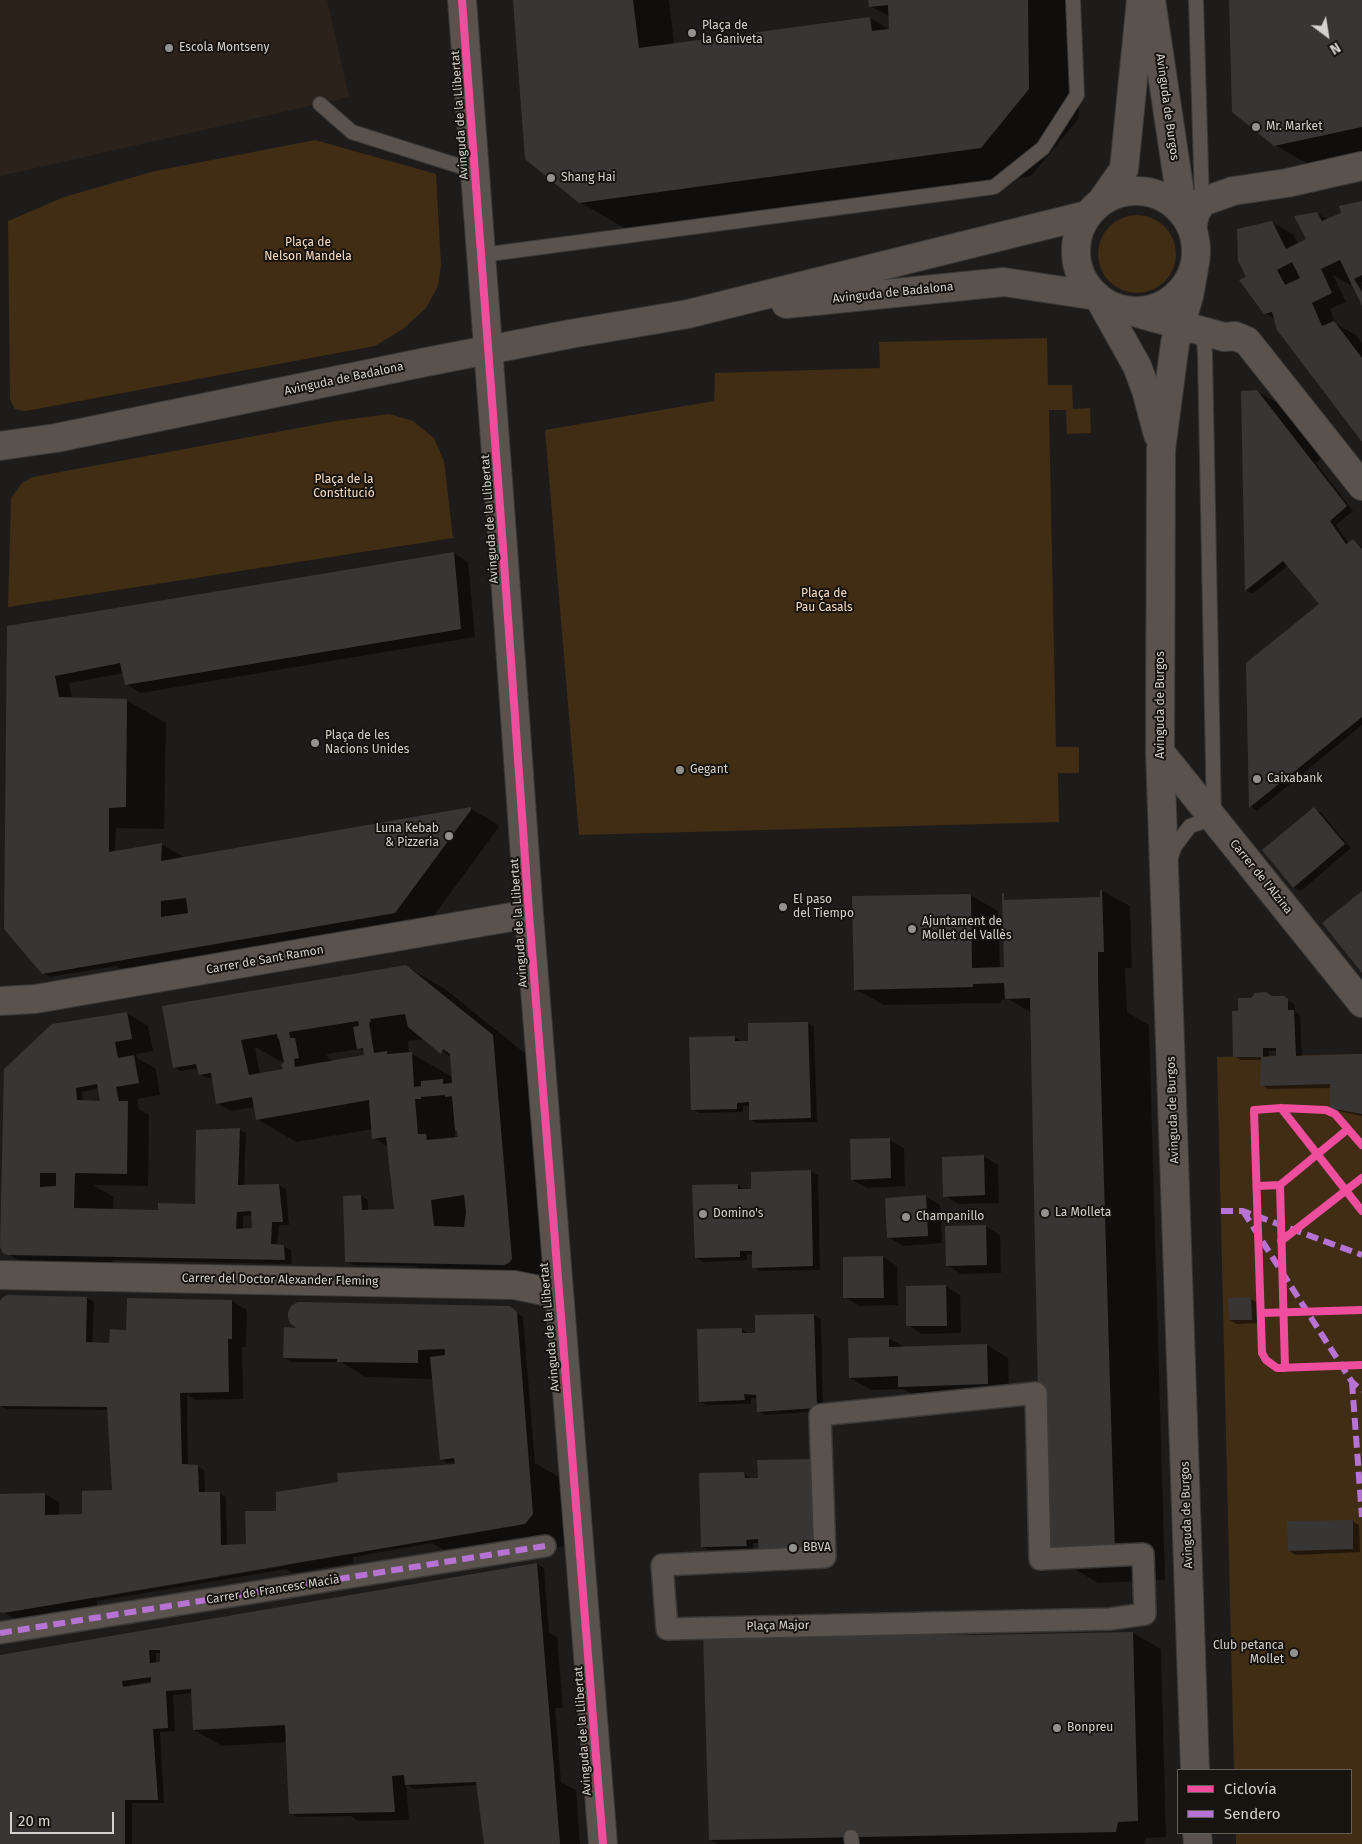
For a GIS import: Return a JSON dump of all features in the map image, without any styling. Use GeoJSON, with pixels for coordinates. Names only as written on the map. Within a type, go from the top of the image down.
{"type":"FeatureCollection","features":[{"type":"Feature","properties":{"kind":"street","name":"Avinguda de la Llibertat"},"geometry":{"type":"LineString","coordinates":[[462,0],[529,914],[603,1844]]}},
{"type":"Feature","properties":{"kind":"street","name":"Avinguda de Burgos"},"geometry":{"type":"LineString","coordinates":[[1094,208],[1124,169],[1141,0]]}},
{"type":"Feature","properties":{"kind":"street","name":"Avinguda de Burgos"},"geometry":{"type":"LineString","coordinates":[[1151,0],[1192,215]]}},
{"type":"Feature","properties":{"kind":"street"},"geometry":{"type":"LineString","coordinates":[[1192,215],[1233,191],[1287,183],[1362,166]]}},
{"type":"Feature","properties":{"kind":"street"},"geometry":{"type":"LineString","coordinates":[[1192,215],[1170,201],[1154,194],[1136,191],[1118,194],[1094,208],[1078,232],[1075,242],[1075,262],[1085,285],[1098,298],[1137,313],[1224,337],[1235,336],[1248,341],[1362,486]]}},
{"type":"Feature","properties":{"kind":"street","name":"Avinguda de Badalona"},"geometry":{"type":"LineString","coordinates":[[688,314],[1094,208]]}},
{"type":"Feature","properties":{"kind":"street"},"geometry":{"type":"LineString","coordinates":[[1137,313],[1156,309],[1173,300],[1186,286],[1194,268],[1196,255],[1192,215]]}},
{"type":"Feature","properties":{"kind":"street","name":"Avinguda de Burgos"},"geometry":{"type":"LineString","coordinates":[[1194,268],[1189,296],[1192,328],[1175,343],[1161,450],[1160,752],[1195,1769]]}},
{"type":"Feature","properties":{"kind":"street","name":"Avinguda de Badalona"},"geometry":{"type":"LineString","coordinates":[[0,446],[66,436],[488,350],[688,314],[1004,282],[1098,298]]}},
{"type":"Feature","properties":{"kind":"street","name":"Avinguda de Burgos"},"geometry":{"type":"LineString","coordinates":[[1098,298],[1137,366],[1146,390],[1161,450]]}},
{"type":"Feature","properties":{"kind":"street","name":"Carrer de l'Alzina"},"geometry":{"type":"LineString","coordinates":[[1160,752],[1362,1004]]}},
{"type":"Feature","properties":{"kind":"street","name":"Carrer de Sant Ramon"},"geometry":{"type":"LineString","coordinates":[[0,1002],[35,999],[529,914]]}},
{"type":"Feature","properties":{"kind":"street","name":"Carrer del Doctor Alexander Fleming"},"geometry":{"type":"LineString","coordinates":[[0,1275],[514,1285],[559,1294]]}},
{"type":"Feature","properties":{"kind":"street","name":"Plaça Major"},"geometry":{"type":"LineString","coordinates":[[1036,1393],[1040,1559],[1142,1554],[1145,1614],[1110,1619],[667,1628],[662,1565],[825,1557],[820,1415],[1036,1393]]}},
{"type":"Feature","properties":{"kind":"street","name":"Carrer de Francesc Macià"},"geometry":{"type":"LineString","coordinates":[[0,1633],[545,1546]]}},
{"type":"Feature","properties":{"kind":"lane"},"geometry":{"type":"LineString","coordinates":[[482,255],[994,187],[1043,148],[1077,95],[1073,0]]}},
{"type":"Feature","properties":{"kind":"lane"},"geometry":{"type":"LineString","coordinates":[[1192,215],[1196,0]]}},
{"type":"Feature","properties":{"kind":"lane"},"geometry":{"type":"LineString","coordinates":[[320,104],[352,132],[475,171]]}},
{"type":"Feature","properties":{"kind":"lane"},"geometry":{"type":"LineString","coordinates":[[1165,876],[1174,846],[1190,826],[1214,818],[1206,364],[1192,328]]}},
{"type":"Feature","properties":{"kind":"shaded area","name":"Escola Montseny"},"geometry":{"type":"Polygon","coordinates":[[[0,0],[327,0],[349,97],[0,176],[0,0]]]}},
{"type":"Feature","properties":{"kind":"green space","name":"Plaça de Nelson Mandela"},"geometry":{"type":"Polygon","coordinates":[[[315,140],[436,174],[441,265],[438,286],[426,308],[403,329],[375,346],[26,411],[15,409],[10,400],[8,221],[64,197],[155,171],[315,140]]]}},
{"type":"Feature","properties":{"kind":"green space"},"geometry":{"type":"Polygon","coordinates":[[[1137,215],[1152,218],[1164,227],[1173,239],[1176,254],[1173,269],[1164,281],[1152,290],[1137,293],[1122,290],[1110,281],[1101,269],[1098,254],[1101,239],[1110,227],[1122,218],[1137,215]]]}},
{"type":"Feature","properties":{"kind":"green space","name":"Plaça de Pau Casals"},"geometry":{"type":"Polygon","coordinates":[[[1047,338],[1048,385],[1072,385],[1073,409],[1090,408],[1091,433],[1067,434],[1066,410],[1049,410],[1056,747],[1079,747],[1079,773],[1058,773],[1059,822],[579,835],[545,430],[714,401],[715,373],[880,368],[879,342],[1047,338]]]}},
{"type":"Feature","properties":{"kind":"green space","name":"Plaça de la Constitució"},"geometry":{"type":"Polygon","coordinates":[[[389,414],[413,421],[434,438],[444,461],[453,538],[8,607],[11,498],[22,483],[33,477],[336,421],[389,414]]]}},
{"type":"Feature","properties":{"kind":"green space"},"geometry":{"type":"Polygon","coordinates":[[[1362,1054],[1362,1844],[1236,1844],[1236,1834],[1352,1834],[1352,1769],[1234,1769],[1217,1057],[1362,1054]]]}},
{"type":"Feature","properties":{"kind":"building"},"geometry":{"type":"Polygon","coordinates":[[[513,0],[633,0],[639,48],[870,17],[872,31],[889,29],[888,5],[869,7],[868,0],[1028,0],[1029,89],[981,148],[579,203],[525,159],[513,0]]]}},
{"type":"Feature","properties":{"kind":"building"},"geometry":{"type":"Polygon","coordinates":[[[1229,0],[1362,0],[1362,127],[1274,146],[1232,112],[1229,0]]]}},
{"type":"Feature","properties":{"kind":"building"},"geometry":{"type":"Polygon","coordinates":[[[1362,201],[1362,275],[1354,279],[1362,292],[1362,306],[1340,260],[1321,269],[1332,293],[1312,303],[1322,326],[1334,321],[1362,358],[1362,442],[1277,330],[1272,312],[1264,314],[1239,280],[1246,277],[1238,261],[1237,229],[1272,221],[1286,249],[1306,239],[1294,216],[1317,212],[1322,221],[1341,213],[1339,206],[1362,201]],[[1292,262],[1277,270],[1285,285],[1300,278],[1292,262]]]}},
{"type":"Feature","properties":{"kind":"building"},"geometry":{"type":"Polygon","coordinates":[[[1257,390],[1347,506],[1330,521],[1346,544],[1353,539],[1362,549],[1362,717],[1249,808],[1246,663],[1319,604],[1283,561],[1245,591],[1241,391],[1257,390]]]}},
{"type":"Feature","properties":{"kind":"building"},"geometry":{"type":"Polygon","coordinates":[[[454,552],[461,629],[125,685],[120,663],[55,676],[59,697],[127,699],[126,807],[109,808],[109,852],[162,843],[161,861],[471,807],[471,810],[395,913],[42,974],[4,929],[7,626],[454,552]],[[186,898],[161,901],[161,917],[188,913],[186,898]]]}},
{"type":"Feature","properties":{"kind":"building"},"geometry":{"type":"Polygon","coordinates":[[[1314,807],[1345,844],[1293,888],[1262,850],[1314,807]]]}},
{"type":"Feature","properties":{"kind":"building"},"geometry":{"type":"Polygon","coordinates":[[[1100,890],[1102,890],[1104,952],[1098,952],[1098,981],[1115,1552],[1046,1555],[1040,1494],[1030,998],[1005,999],[1004,983],[973,984],[973,987],[854,990],[852,896],[971,894],[972,968],[1004,967],[1002,893],[1004,893],[1004,900],[1100,897],[1100,890]]]}},
{"type":"Feature","properties":{"kind":"building"},"geometry":{"type":"Polygon","coordinates":[[[1362,891],[1362,973],[1322,923],[1362,891]]]}},
{"type":"Feature","properties":{"kind":"building"},"geometry":{"type":"Polygon","coordinates":[[[406,965],[493,1035],[512,1259],[504,1265],[345,1262],[343,1196],[361,1195],[362,1210],[394,1209],[386,1137],[372,1139],[369,1100],[256,1120],[252,1097],[216,1104],[211,1073],[199,1075],[196,1064],[173,1068],[162,1006],[406,965]],[[405,1014],[370,1019],[374,1053],[387,1051],[387,1054],[412,1052],[414,1087],[421,1086],[421,1081],[443,1079],[443,1084],[452,1083],[450,1054],[443,1049],[441,1054],[408,1027],[405,1014]],[[358,1021],[289,1032],[290,1038],[295,1038],[299,1058],[294,1059],[295,1067],[364,1055],[363,1048],[357,1049],[353,1027],[359,1026],[358,1021]],[[277,1034],[241,1040],[249,1075],[283,1069],[281,1064],[284,1063],[277,1034]],[[452,1096],[421,1097],[421,1099],[415,1099],[418,1134],[426,1134],[427,1140],[458,1137],[455,1130],[452,1096]],[[464,1195],[431,1200],[434,1226],[464,1227],[466,1212],[464,1195]]]}},
{"type":"Feature","properties":{"kind":"building"},"geometry":{"type":"Polygon","coordinates":[[[1266,992],[1272,996],[1284,996],[1288,999],[1288,1010],[1294,1010],[1296,1056],[1362,1054],[1362,1114],[1330,1108],[1330,1084],[1260,1086],[1261,1057],[1233,1057],[1232,1011],[1238,1011],[1238,998],[1251,998],[1255,993],[1266,992]],[[1263,1048],[1263,1057],[1276,1056],[1276,1048],[1263,1048]]]}},
{"type":"Feature","properties":{"kind":"building"},"geometry":{"type":"Polygon","coordinates":[[[127,1012],[132,1039],[115,1042],[118,1058],[134,1055],[139,1083],[116,1087],[119,1101],[128,1101],[127,1174],[75,1173],[74,1208],[158,1210],[158,1203],[195,1204],[196,1130],[240,1128],[238,1185],[279,1184],[283,1222],[272,1222],[271,1244],[284,1245],[285,1260],[8,1255],[3,1253],[0,1247],[4,1069],[52,1024],[127,1012]],[[97,1084],[76,1088],[77,1100],[100,1101],[97,1084]],[[40,1173],[40,1187],[56,1186],[56,1173],[40,1173]],[[251,1211],[237,1212],[236,1229],[252,1228],[251,1211]]]}},
{"type":"Feature","properties":{"kind":"building"},"geometry":{"type":"Polygon","coordinates":[[[808,1022],[811,1118],[749,1120],[749,1102],[737,1103],[737,1109],[691,1110],[689,1037],[735,1036],[735,1041],[748,1041],[748,1023],[808,1022]]]}},
{"type":"Feature","properties":{"kind":"building"},"geometry":{"type":"Polygon","coordinates":[[[890,1138],[891,1178],[851,1180],[850,1139],[890,1138]]]}},
{"type":"Feature","properties":{"kind":"building"},"geometry":{"type":"Polygon","coordinates":[[[984,1155],[985,1195],[943,1197],[942,1157],[984,1155]]]}},
{"type":"Feature","properties":{"kind":"building"},"geometry":{"type":"Polygon","coordinates":[[[811,1170],[813,1266],[752,1268],[752,1251],[740,1251],[740,1257],[695,1258],[692,1185],[738,1184],[738,1189],[751,1189],[751,1172],[811,1170]]]}},
{"type":"Feature","properties":{"kind":"building","name":"Champanillo"},"geometry":{"type":"Polygon","coordinates":[[[926,1195],[928,1236],[887,1238],[885,1198],[926,1195]]]}},
{"type":"Feature","properties":{"kind":"building"},"geometry":{"type":"Polygon","coordinates":[[[986,1225],[987,1265],[946,1266],[945,1226],[986,1225]]]}},
{"type":"Feature","properties":{"kind":"building"},"geometry":{"type":"Polygon","coordinates":[[[883,1256],[884,1298],[843,1298],[843,1257],[883,1256]]]}},
{"type":"Feature","properties":{"kind":"building"},"geometry":{"type":"Polygon","coordinates":[[[946,1285],[947,1326],[906,1326],[906,1286],[946,1285]]]}},
{"type":"Feature","properties":{"kind":"building"},"geometry":{"type":"Polygon","coordinates":[[[8,1295],[87,1297],[86,1342],[109,1343],[110,1329],[126,1330],[127,1298],[232,1300],[232,1339],[228,1339],[229,1392],[180,1393],[182,1464],[198,1465],[199,1492],[220,1492],[221,1545],[246,1544],[245,1511],[276,1511],[276,1492],[338,1482],[337,1473],[455,1464],[454,1458],[440,1460],[430,1357],[445,1355],[445,1349],[418,1350],[418,1363],[337,1362],[337,1359],[283,1358],[284,1327],[296,1328],[290,1323],[288,1318],[291,1306],[298,1302],[510,1306],[517,1312],[533,1514],[525,1524],[45,1606],[0,1612],[0,1494],[45,1493],[45,1515],[82,1514],[82,1491],[112,1490],[107,1407],[0,1406],[0,1301],[8,1295]]]}},
{"type":"Feature","properties":{"kind":"building"},"geometry":{"type":"Polygon","coordinates":[[[1251,1297],[1252,1320],[1229,1320],[1228,1298],[1251,1297]]]}},
{"type":"Feature","properties":{"kind":"building"},"geometry":{"type":"Polygon","coordinates":[[[814,1314],[817,1408],[757,1412],[756,1395],[744,1394],[745,1400],[699,1402],[697,1329],[742,1328],[742,1333],[755,1333],[755,1315],[814,1314]]]}},
{"type":"Feature","properties":{"kind":"building"},"geometry":{"type":"Polygon","coordinates":[[[889,1337],[889,1347],[987,1344],[988,1384],[898,1387],[898,1376],[849,1378],[848,1338],[889,1337]]]}},
{"type":"Feature","properties":{"kind":"building"},"geometry":{"type":"Polygon","coordinates":[[[817,1459],[819,1555],[759,1556],[758,1539],[746,1540],[747,1546],[701,1547],[699,1473],[744,1472],[745,1478],[758,1478],[757,1460],[817,1459]]]}},
{"type":"Feature","properties":{"kind":"building"},"geometry":{"type":"Polygon","coordinates":[[[1353,1520],[1353,1549],[1288,1551],[1287,1521],[1353,1520]]]}},
{"type":"Feature","properties":{"kind":"building"},"geometry":{"type":"Polygon","coordinates":[[[537,1563],[560,1844],[484,1844],[476,1782],[405,1785],[404,1775],[392,1776],[395,1812],[289,1814],[285,1725],[193,1730],[191,1689],[166,1691],[168,1728],[153,1729],[158,1800],[125,1800],[125,1844],[0,1844],[0,1655],[537,1563]],[[149,1650],[150,1663],[160,1662],[160,1650],[149,1650]],[[151,1677],[122,1681],[123,1687],[151,1683],[151,1677]]]}},
{"type":"Feature","properties":{"kind":"building"},"geometry":{"type":"Polygon","coordinates":[[[703,1632],[977,1635],[1133,1632],[1138,1821],[1118,1822],[1116,1832],[709,1840],[703,1632]]]}},
{"type":"Feature","properties":{"kind":"marked path"},"geometry":{"type":"LineString","coordinates":[[1221,1211],[1243,1211],[1362,1255]]}},
{"type":"Feature","properties":{"kind":"marked path"},"geometry":{"type":"LineString","coordinates":[[1243,1211],[1352,1382],[1362,1391]]}},
{"type":"Feature","properties":{"kind":"marked path"},"geometry":{"type":"LineString","coordinates":[[1352,1382],[1362,1517]]}},
{"type":"Feature","properties":{"kind":"marked path"},"geometry":{"type":"LineString","coordinates":[[0,1633],[545,1546]]}},
{"type":"Feature","properties":{"kind":"cycle path"},"geometry":{"type":"LineString","coordinates":[[462,0],[529,914],[603,1844]]}},
{"type":"Feature","properties":{"kind":"cycle path"},"geometry":{"type":"LineString","coordinates":[[1281,1108],[1362,1211]]}},
{"type":"Feature","properties":{"kind":"cycle path"},"geometry":{"type":"LineString","coordinates":[[1362,1145],[1335,1114],[1326,1110],[1281,1108],[1254,1110],[1262,1353],[1266,1360],[1277,1368],[1362,1365]]}},
{"type":"Feature","properties":{"kind":"cycle path"},"geometry":{"type":"LineString","coordinates":[[1257,1186],[1280,1185],[1348,1129]]}},
{"type":"Feature","properties":{"kind":"cycle path"},"geometry":{"type":"LineString","coordinates":[[1281,1241],[1362,1178]]}},
{"type":"Feature","properties":{"kind":"cycle path"},"geometry":{"type":"LineString","coordinates":[[1280,1185],[1285,1368]]}},
{"type":"Feature","properties":{"kind":"cycle path"},"geometry":{"type":"LineString","coordinates":[[1261,1313],[1362,1310]]}},
{"type":"Feature","properties":{"kind":"place","name":"Plaça de la Ganiveta"},"geometry":{"type":"Point","coordinates":[692,33]}},
{"type":"Feature","properties":{"kind":"place","name":"Escola Montseny"},"geometry":{"type":"Point","coordinates":[169,48]}},
{"type":"Feature","properties":{"kind":"place","name":"Mr. Market"},"geometry":{"type":"Point","coordinates":[1256,127]}},
{"type":"Feature","properties":{"kind":"place","name":"Shang Hai"},"geometry":{"type":"Point","coordinates":[551,178]}},
{"type":"Feature","properties":{"kind":"place","name":"Plaça de les Nacions Unides"},"geometry":{"type":"Point","coordinates":[315,743]}},
{"type":"Feature","properties":{"kind":"place","name":"Gegant"},"geometry":{"type":"Point","coordinates":[680,770]}},
{"type":"Feature","properties":{"kind":"place","name":"Caixabank"},"geometry":{"type":"Point","coordinates":[1257,779]}},
{"type":"Feature","properties":{"kind":"place","name":"Luna Kebab & Pizzeria"},"geometry":{"type":"Point","coordinates":[449,836]}},
{"type":"Feature","properties":{"kind":"place","name":"El paso del Tiempo"},"geometry":{"type":"Point","coordinates":[783,907]}},
{"type":"Feature","properties":{"kind":"place","name":"Ajuntament de Mollet del Vallès"},"geometry":{"type":"Point","coordinates":[912,929]}},
{"type":"Feature","properties":{"kind":"place","name":"La Molleta"},"geometry":{"type":"Point","coordinates":[1045,1213]}},
{"type":"Feature","properties":{"kind":"place","name":"Domino's"},"geometry":{"type":"Point","coordinates":[703,1214]}},
{"type":"Feature","properties":{"kind":"place","name":"Champanillo"},"geometry":{"type":"Point","coordinates":[906,1217]}},
{"type":"Feature","properties":{"kind":"place","name":"BBVA"},"geometry":{"type":"Point","coordinates":[793,1548]}},
{"type":"Feature","properties":{"kind":"place","name":"Club petanca Mollet"},"geometry":{"type":"Point","coordinates":[1294,1653]}},
{"type":"Feature","properties":{"kind":"place","name":"Bonpreu"},"geometry":{"type":"Point","coordinates":[1057,1728]}}]}
